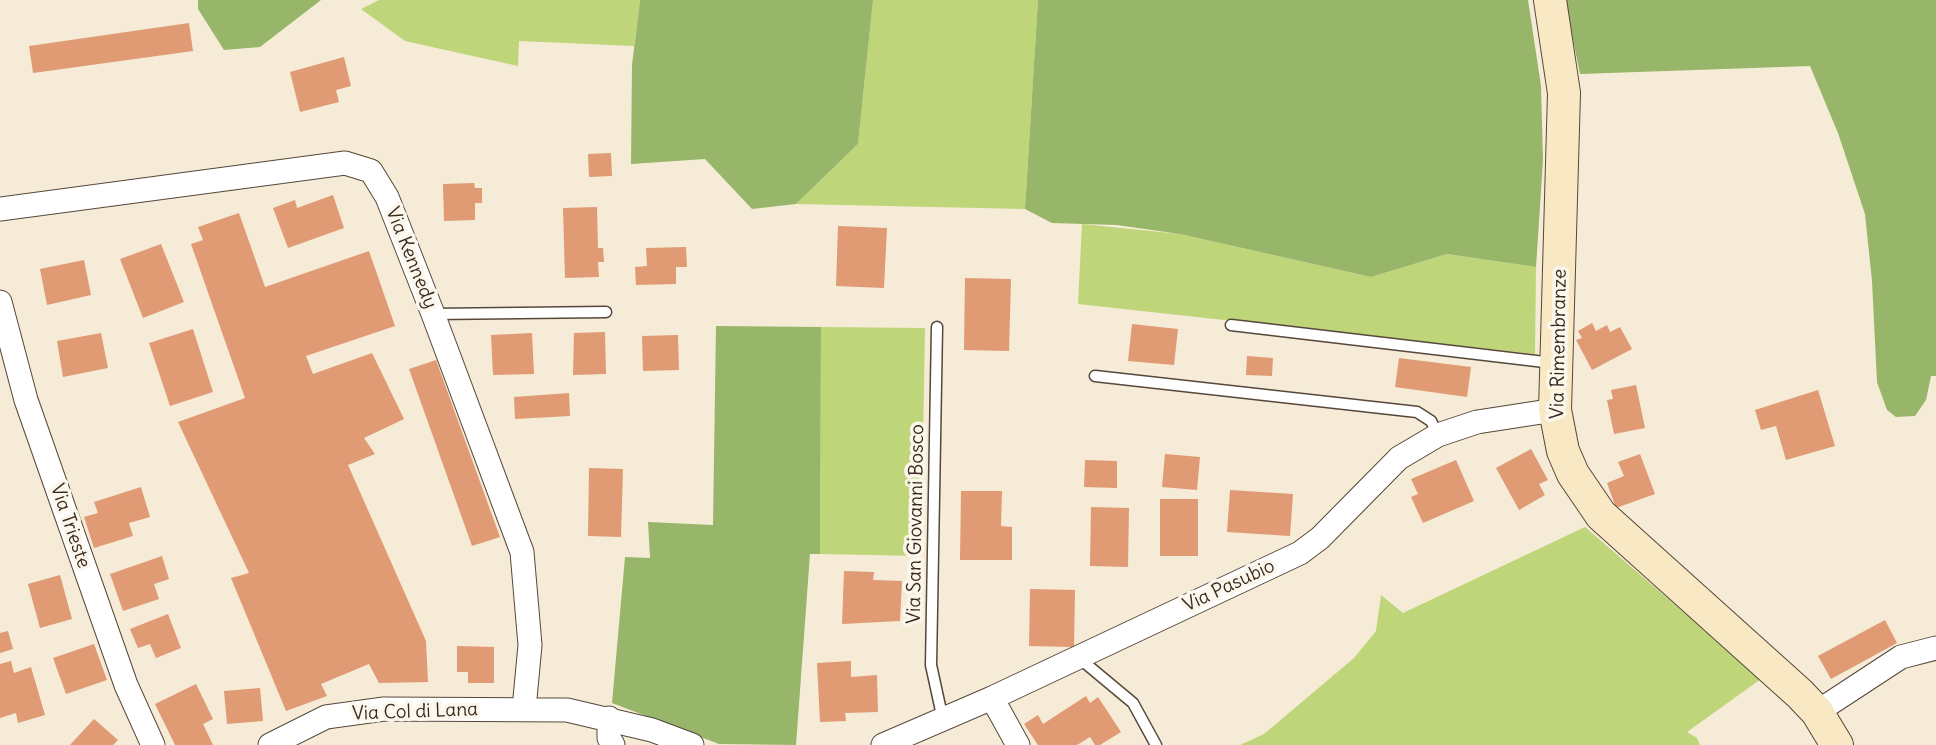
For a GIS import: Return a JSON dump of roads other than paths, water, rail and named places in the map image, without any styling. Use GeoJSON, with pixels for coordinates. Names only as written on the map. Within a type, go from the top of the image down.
{"type":"FeatureCollection","features":[{"type":"Feature","properties":{"kind":"street","name":"Via Rimembranze"},"geometry":{"type":"LineString","coordinates":[[1550,0],[1564,93],[1555,410],[1558,431],[1573,474],[1601,515],[1817,712],[1837,745]]}},
{"type":"Feature","properties":{"kind":"street","name":"Via Kennedy"},"geometry":{"type":"LineString","coordinates":[[0,209],[345,163],[360,165],[371,171],[383,190],[433,314],[522,552],[530,645],[524,709]]}},
{"type":"Feature","properties":{"kind":"street","name":"Via Trieste"},"geometry":{"type":"LineString","coordinates":[[0,302],[26,400],[126,685],[153,745]]}},
{"type":"Feature","properties":{"kind":"street","name":"Via Pasubio"},"geometry":{"type":"LineString","coordinates":[[883,745],[992,698],[1300,553],[1320,538],[1399,458],[1438,435],[1477,422],[1555,410]]}},
{"type":"Feature","properties":{"kind":"street"},"geometry":{"type":"LineString","coordinates":[[1817,712],[1901,657],[1936,648]]}},
{"type":"Feature","properties":{"kind":"street"},"geometry":{"type":"LineString","coordinates":[[992,698],[1018,745]]}},
{"type":"Feature","properties":{"kind":"street","name":"Via Col di Lana"},"geometry":{"type":"LineString","coordinates":[[270,745],[326,717],[384,709],[524,709]]}},
{"type":"Feature","properties":{"kind":"street"},"geometry":{"type":"LineString","coordinates":[[524,709],[567,710],[609,718],[692,745]]}},
{"type":"Feature","properties":{"kind":"street"},"geometry":{"type":"LineString","coordinates":[[609,718],[609,738],[613,745]]}},
{"type":"Feature","properties":{"kind":"lane"},"geometry":{"type":"LineString","coordinates":[[433,314],[606,312]]}},
{"type":"Feature","properties":{"kind":"lane"},"geometry":{"type":"LineString","coordinates":[[1231,325],[1556,364]]}},
{"type":"Feature","properties":{"kind":"lane","name":"Via San Giovanni Bosco"},"geometry":{"type":"LineString","coordinates":[[937,327],[931,665],[943,719]]}},
{"type":"Feature","properties":{"kind":"lane"},"geometry":{"type":"LineString","coordinates":[[1095,376],[1417,412],[1431,421],[1438,435]]}},
{"type":"Feature","properties":{"kind":"lane"},"geometry":{"type":"LineString","coordinates":[[1077,657],[1133,703],[1156,745]]}}]}
